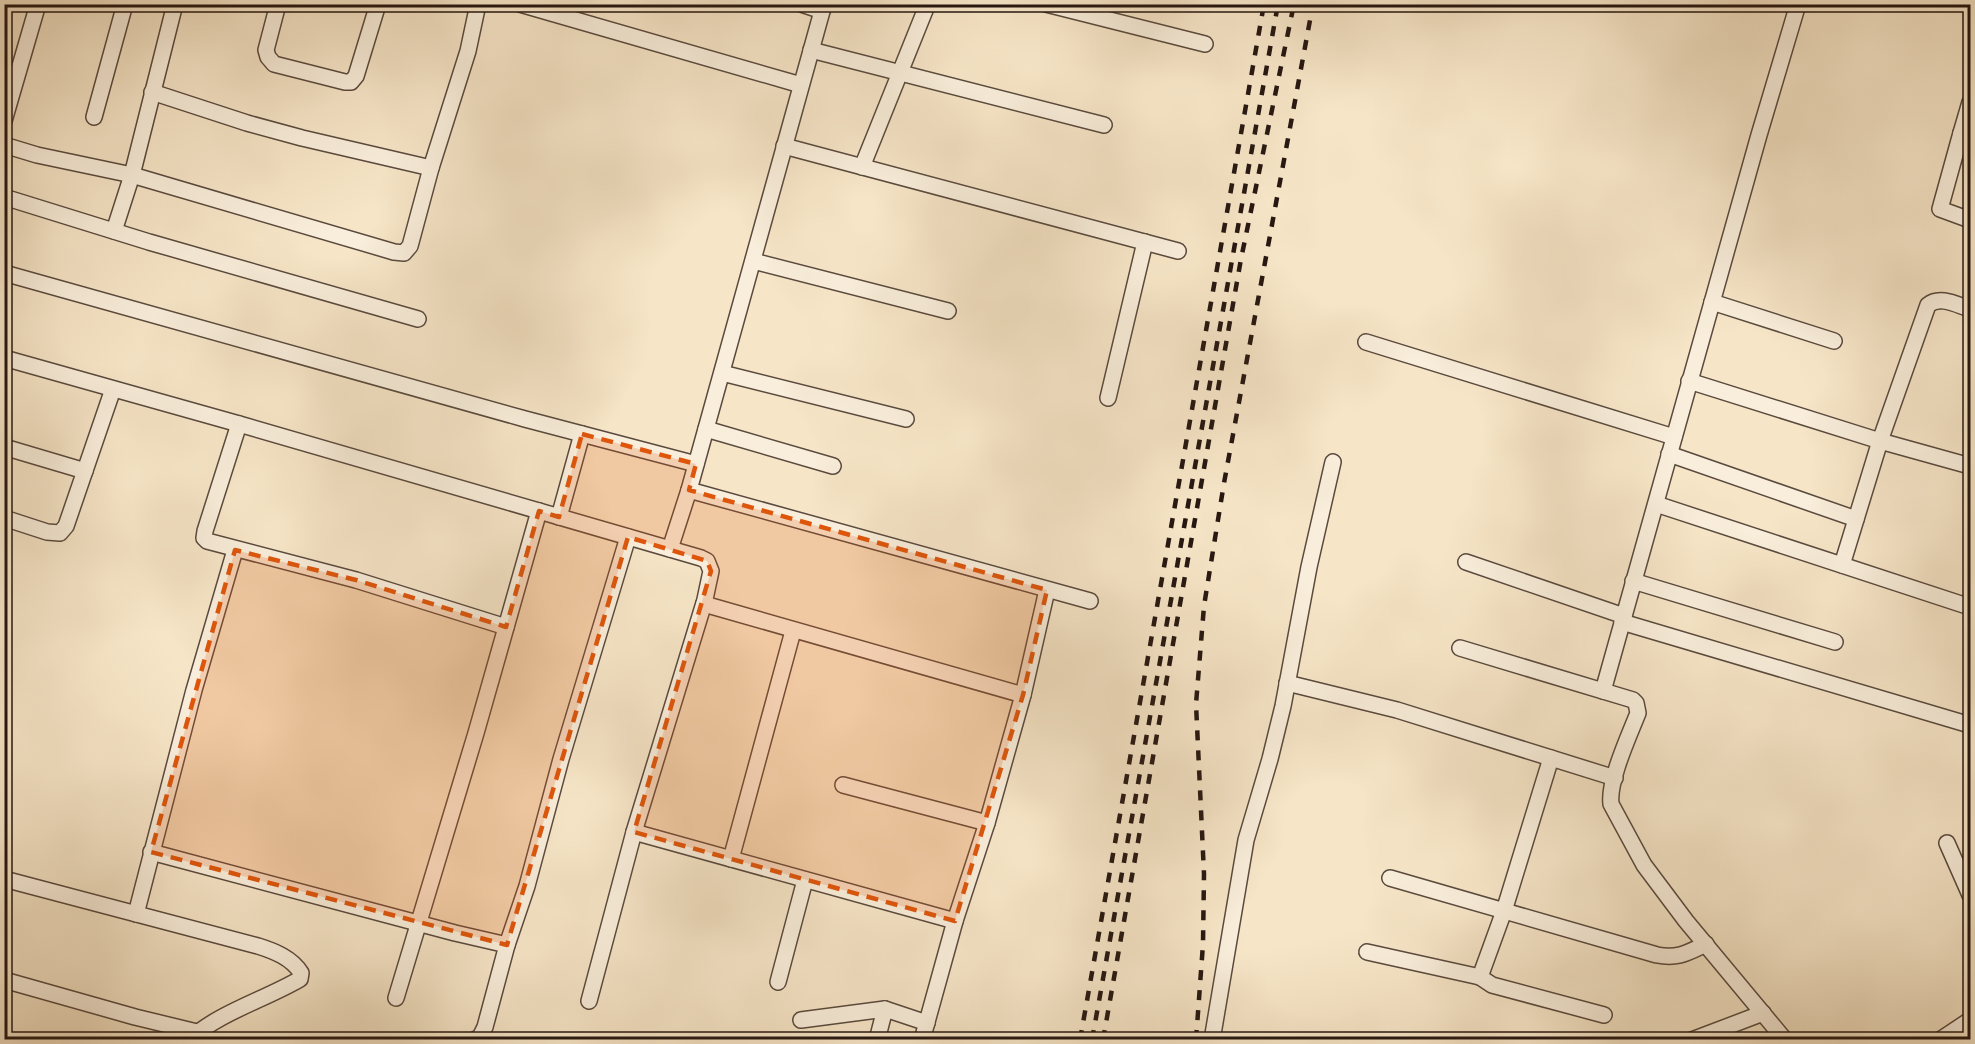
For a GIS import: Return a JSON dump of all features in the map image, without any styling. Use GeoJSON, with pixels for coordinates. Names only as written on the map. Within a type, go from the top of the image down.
{"type":"FeatureCollection","features":[{"type":"Feature","properties":{"kind":"street"},"geometry":{"type":"LineString","coordinates":[[4,121],[38,4]]}},
{"type":"Feature","properties":{"kind":"street"},"geometry":{"type":"LineString","coordinates":[[94,117],[125,4]]}},
{"type":"Feature","properties":{"kind":"street"},"geometry":{"type":"LineString","coordinates":[[114,231],[132,176],[175,4]]}},
{"type":"Feature","properties":{"kind":"street"},"geometry":{"type":"LineString","coordinates":[[278,4],[266,50],[268,57],[274,63],[345,82],[351,82],[356,76],[378,4]]}},
{"type":"Feature","properties":{"kind":"street"},"geometry":{"type":"LineString","coordinates":[[4,145],[37,155],[132,176],[404,253],[410,246],[431,168],[468,51],[478,4]]}},
{"type":"Feature","properties":{"kind":"street"},"geometry":{"type":"LineString","coordinates":[[520,4],[801,85]]}},
{"type":"Feature","properties":{"kind":"street"},"geometry":{"type":"LineString","coordinates":[[670,549],[689,490],[823,8],[801,4]]}},
{"type":"Feature","properties":{"kind":"street"},"geometry":{"type":"LineString","coordinates":[[1046,4],[1080,9],[1204,44]]}},
{"type":"Feature","properties":{"kind":"street"},"geometry":{"type":"LineString","coordinates":[[1603,691],[1793,6]]}},
{"type":"Feature","properties":{"kind":"street"},"geometry":{"type":"LineString","coordinates":[[862,167],[926,8]]}},
{"type":"Feature","properties":{"kind":"street"},"geometry":{"type":"LineString","coordinates":[[811,50],[1104,125]]}},
{"type":"Feature","properties":{"kind":"street"},"geometry":{"type":"LineString","coordinates":[[152,92],[302,138],[431,168]]}},
{"type":"Feature","properties":{"kind":"street"},"geometry":{"type":"LineString","coordinates":[[1971,102],[1966,134],[1941,209],[1971,220]]}},
{"type":"Feature","properties":{"kind":"street"},"geometry":{"type":"LineString","coordinates":[[784,146],[1178,251]]}},
{"type":"Feature","properties":{"kind":"street"},"geometry":{"type":"LineString","coordinates":[[4,197],[418,319]]}},
{"type":"Feature","properties":{"kind":"street"},"geometry":{"type":"LineString","coordinates":[[1108,398],[1145,242]]}},
{"type":"Feature","properties":{"kind":"street"},"geometry":{"type":"LineString","coordinates":[[753,261],[948,311]]}},
{"type":"Feature","properties":{"kind":"street"},"geometry":{"type":"LineString","coordinates":[[4,273],[696,464]]}},
{"type":"Feature","properties":{"kind":"street"},"geometry":{"type":"LineString","coordinates":[[1842,565],[1880,441],[1928,305],[1935,300],[1941,300],[1971,309]]}},
{"type":"Feature","properties":{"kind":"street"},"geometry":{"type":"LineString","coordinates":[[1712,302],[1834,342]]}},
{"type":"Feature","properties":{"kind":"street"},"geometry":{"type":"LineString","coordinates":[[1366,342],[1674,437]]}},
{"type":"Feature","properties":{"kind":"street"},"geometry":{"type":"LineString","coordinates":[[4,358],[707,561],[711,571],[704,603],[634,832],[589,1001]]}},
{"type":"Feature","properties":{"kind":"street"},"geometry":{"type":"LineString","coordinates":[[722,373],[906,419]]}},
{"type":"Feature","properties":{"kind":"street"},"geometry":{"type":"LineString","coordinates":[[1689,381],[1880,441],[1971,466]]}},
{"type":"Feature","properties":{"kind":"street"},"geometry":{"type":"LineString","coordinates":[[4,518],[47,532],[60,532],[66,526],[113,388]]}},
{"type":"Feature","properties":{"kind":"street"},"geometry":{"type":"LineString","coordinates":[[239,424],[204,538],[210,543],[356,580],[506,627]]}},
{"type":"Feature","properties":{"kind":"street"},"geometry":{"type":"LineString","coordinates":[[706,429],[833,466]]}},
{"type":"Feature","properties":{"kind":"street"},"geometry":{"type":"LineString","coordinates":[[559,518],[582,434]]}},
{"type":"Feature","properties":{"kind":"street"},"geometry":{"type":"LineString","coordinates":[[4,447],[85,471]]}},
{"type":"Feature","properties":{"kind":"street"},"geometry":{"type":"LineString","coordinates":[[1669,454],[1856,519]]}},
{"type":"Feature","properties":{"kind":"street"},"geometry":{"type":"LineString","coordinates":[[1212,1040],[1246,840],[1270,759],[1333,462]]}},
{"type":"Feature","properties":{"kind":"street"},"geometry":{"type":"LineString","coordinates":[[689,490],[1090,601]]}},
{"type":"Feature","properties":{"kind":"street"},"geometry":{"type":"LineString","coordinates":[[1656,504],[1971,607]]}},
{"type":"Feature","properties":{"kind":"street"},"geometry":{"type":"LineString","coordinates":[[396,998],[476,733],[539,511]]}},
{"type":"Feature","properties":{"kind":"street"},"geometry":{"type":"LineString","coordinates":[[474,1040],[480,1036],[485,1027],[507,945],[527,886],[561,759],[628,537]]}},
{"type":"Feature","properties":{"kind":"street"},"geometry":{"type":"LineString","coordinates":[[136,914],[194,690],[236,550]]}},
{"type":"Feature","properties":{"kind":"street"},"geometry":{"type":"LineString","coordinates":[[1466,562],[1623,619],[1971,725]]}},
{"type":"Feature","properties":{"kind":"street"},"geometry":{"type":"LineString","coordinates":[[1633,581],[1835,642]]}},
{"type":"Feature","properties":{"kind":"street"},"geometry":{"type":"LineString","coordinates":[[922,1040],[1023,695],[1047,590]]}},
{"type":"Feature","properties":{"kind":"street"},"geometry":{"type":"LineString","coordinates":[[704,603],[1023,695]]}},
{"type":"Feature","properties":{"kind":"street"},"geometry":{"type":"LineString","coordinates":[[731,859],[793,630]]}},
{"type":"Feature","properties":{"kind":"street"},"geometry":{"type":"LineString","coordinates":[[1460,648],[1633,700],[1638,708],[1615,778],[1610,797],[1611,804],[1644,865],[1785,1040]]}},
{"type":"Feature","properties":{"kind":"street"},"geometry":{"type":"LineString","coordinates":[[1287,683],[1397,710],[1615,778]]}},
{"type":"Feature","properties":{"kind":"street"},"geometry":{"type":"LineString","coordinates":[[1480,977],[1504,911],[1551,758]]}},
{"type":"Feature","properties":{"kind":"street"},"geometry":{"type":"LineString","coordinates":[[843,785],[987,823]]}},
{"type":"Feature","properties":{"kind":"street"},"geometry":{"type":"LineString","coordinates":[[634,832],[955,921]]}},
{"type":"Feature","properties":{"kind":"street"},"geometry":{"type":"LineString","coordinates":[[1947,843],[1971,895]]}},
{"type":"Feature","properties":{"kind":"street"},"geometry":{"type":"LineString","coordinates":[[151,852],[507,945]]}},
{"type":"Feature","properties":{"kind":"street"},"geometry":{"type":"LineString","coordinates":[[1390,878],[1668,957],[1680,956],[1706,944]]}},
{"type":"Feature","properties":{"kind":"street"},"geometry":{"type":"LineString","coordinates":[[4,879],[272,950],[299,969],[301,973],[300,979],[193,1036],[4,980]]}},
{"type":"Feature","properties":{"kind":"street"},"geometry":{"type":"LineString","coordinates":[[778,982],[805,880]]}},
{"type":"Feature","properties":{"kind":"street"},"geometry":{"type":"LineString","coordinates":[[1367,952],[1480,977],[1492,985],[1604,1015]]}},
{"type":"Feature","properties":{"kind":"street"},"geometry":{"type":"LineString","coordinates":[[801,1020],[885,1009],[927,1023]]}},
{"type":"Feature","properties":{"kind":"street"},"geometry":{"type":"LineString","coordinates":[[877,1040],[885,1009]]}},
{"type":"Feature","properties":{"kind":"street"},"geometry":{"type":"LineString","coordinates":[[1692,1040],[1763,1013]]}},
{"type":"Feature","properties":{"kind":"street"},"geometry":{"type":"LineString","coordinates":[[1940,1040],[1971,1020]]}},
{"type":"Feature","properties":{"kind":"highlighted area"},"geometry":{"type":"Polygon","coordinates":[[[582,434],[696,464],[689,490],[1047,590],[1023,695],[955,921],[634,832],[711,571],[707,561],[628,537],[507,945],[151,852],[235,550],[356,580],[506,627],[539,511],[559,517],[582,434]]]}},
{"type":"Feature","properties":{"kind":"railway"},"geometry":{"type":"LineString","coordinates":[[1080,1040],[1264,4]]}},
{"type":"Feature","properties":{"kind":"railway"},"geometry":{"type":"LineString","coordinates":[[1092,1040],[1278,4]]}},
{"type":"Feature","properties":{"kind":"railway"},"geometry":{"type":"LineString","coordinates":[[1103,1040],[1241,259],[1294,4]]}},
{"type":"Feature","properties":{"kind":"railway"},"geometry":{"type":"LineString","coordinates":[[1196,1040],[1203,944],[1204,874],[1196,704],[1204,606],[1224,483],[1313,4]]}}]}
